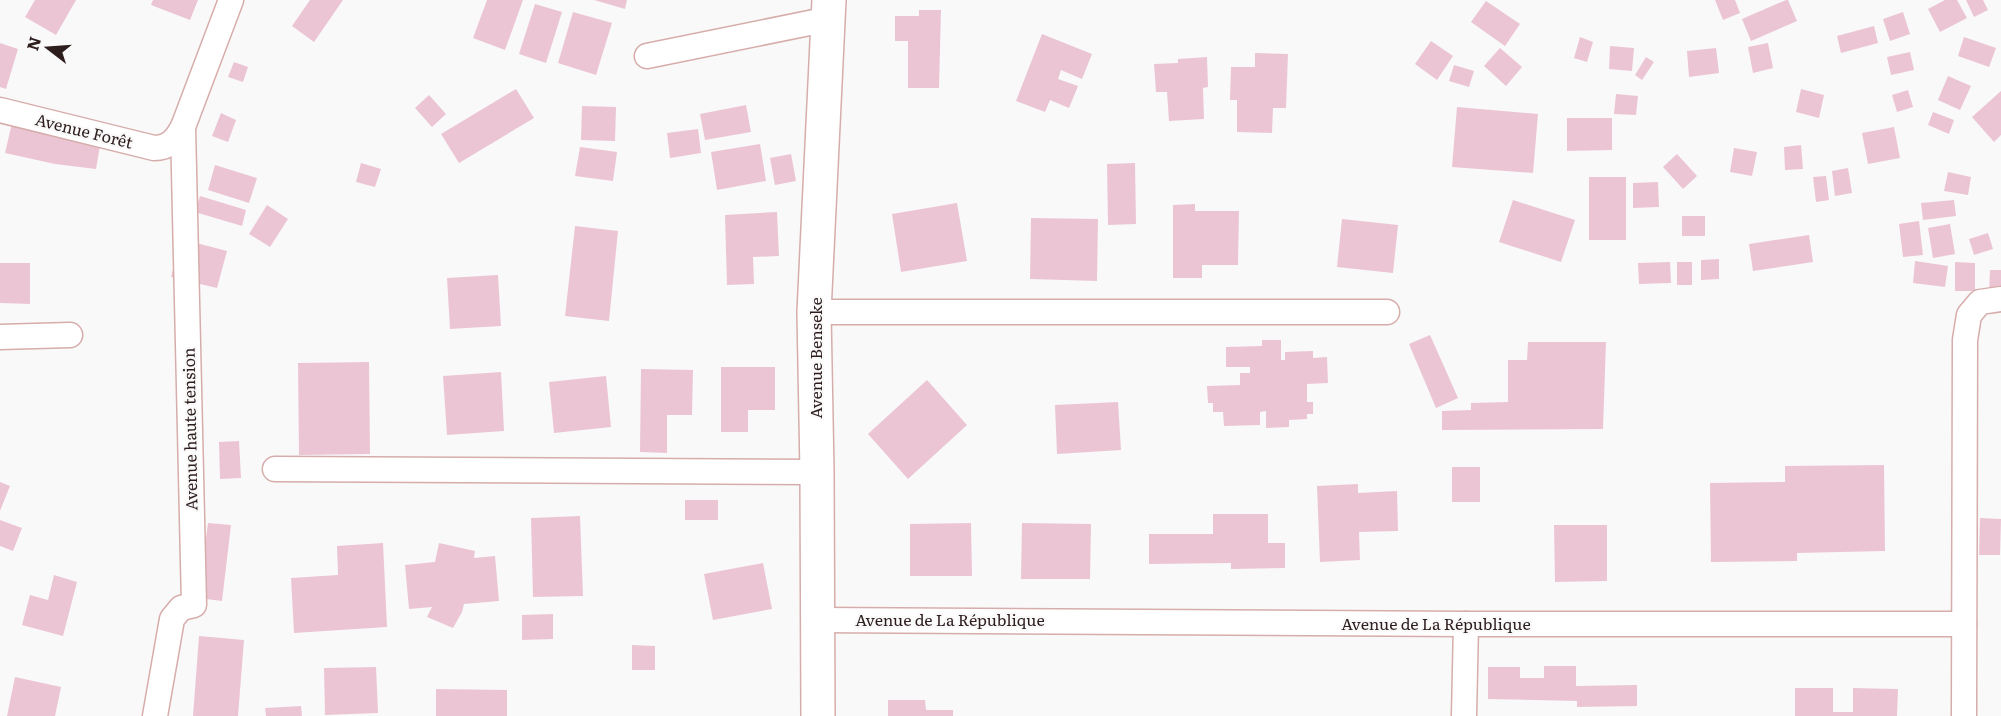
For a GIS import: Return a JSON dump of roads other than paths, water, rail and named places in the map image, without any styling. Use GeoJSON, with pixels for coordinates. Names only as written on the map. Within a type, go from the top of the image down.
{"type":"FeatureCollection","features":[{"type":"Feature","properties":{"kind":"street"},"geometry":{"type":"LineString","coordinates":[[176,136],[231,0]]}},
{"type":"Feature","properties":{"kind":"street"},"geometry":{"type":"LineString","coordinates":[[647,56],[829,9]]}},
{"type":"Feature","properties":{"kind":"street","name":"Avenue Benseke"},"geometry":{"type":"LineString","coordinates":[[818,716],[818,472],[814,312],[829,9]]}},
{"type":"Feature","properties":{"kind":"street","name":"Avenue Forêt"},"geometry":{"type":"LineString","coordinates":[[0,110],[154,148],[176,136]]}},
{"type":"Feature","properties":{"kind":"street","name":"Avenue haute tension"},"geometry":{"type":"LineString","coordinates":[[155,716],[172,619],[181,608],[194,604],[176,136]]}},
{"type":"Feature","properties":{"kind":"street"},"geometry":{"type":"LineString","coordinates":[[1964,716],[1965,340],[1969,315],[1980,302],[2001,299]]}},
{"type":"Feature","properties":{"kind":"street"},"geometry":{"type":"LineString","coordinates":[[814,312],[1387,312]]}},
{"type":"Feature","properties":{"kind":"street"},"geometry":{"type":"LineString","coordinates":[[0,337],[70,335]]}},
{"type":"Feature","properties":{"kind":"street"},"geometry":{"type":"LineString","coordinates":[[275,469],[818,472]]}},
{"type":"Feature","properties":{"kind":"street","name":"Avenue de La République"},"geometry":{"type":"LineString","coordinates":[[817,620],[1964,624]]}},
{"type":"Feature","properties":{"kind":"street"},"geometry":{"type":"LineString","coordinates":[[1464,716],[1466,624]]}}]}
